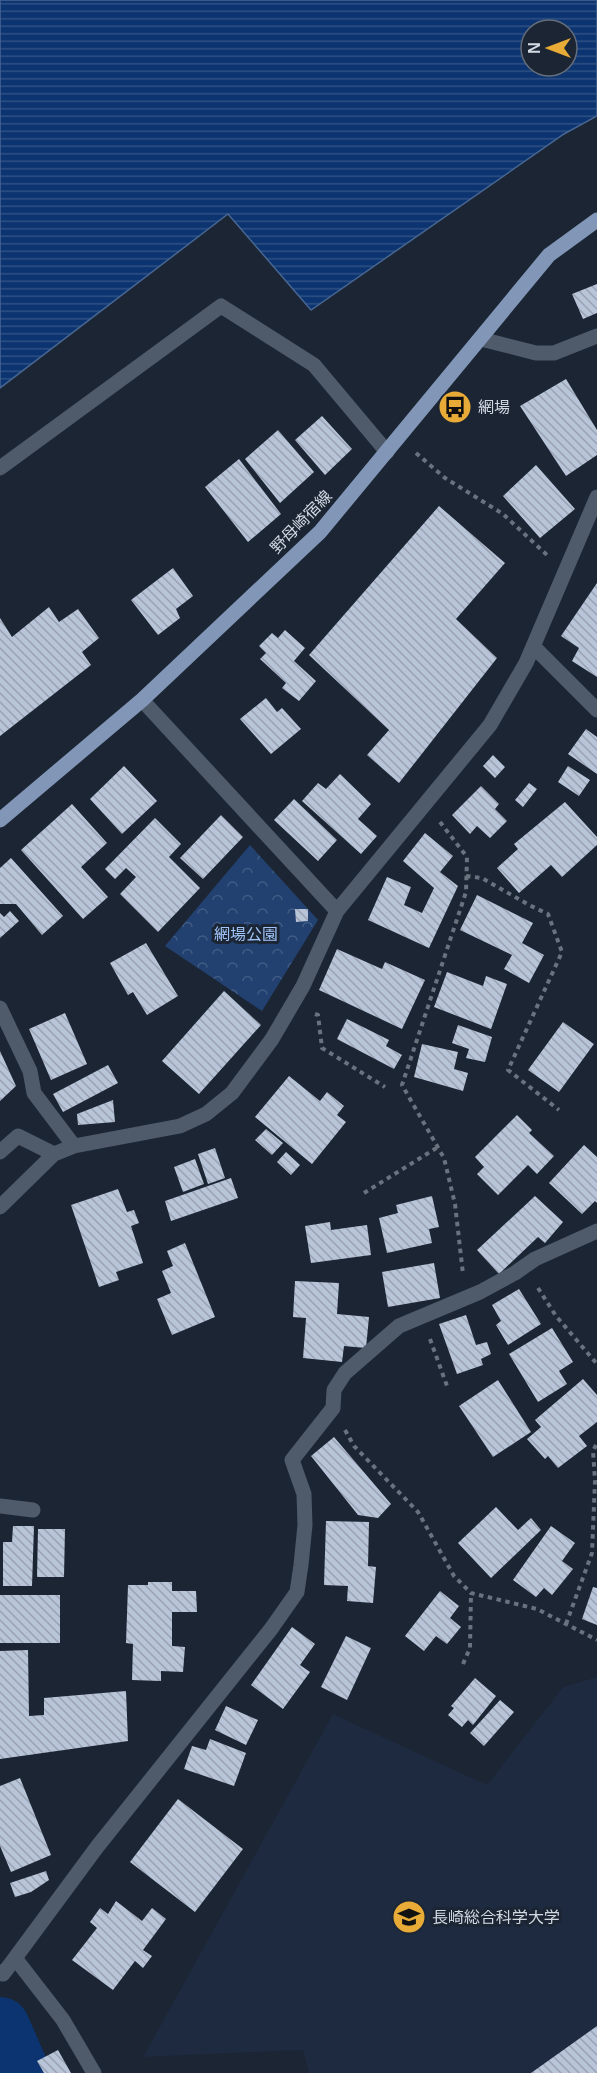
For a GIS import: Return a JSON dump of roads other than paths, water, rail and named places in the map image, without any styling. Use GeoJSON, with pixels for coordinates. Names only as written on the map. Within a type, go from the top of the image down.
{"type":"FeatureCollection","features":[{"type":"Feature","properties":{"kind":"main road","name":"野母崎宿線"},"geometry":{"type":"LineString","coordinates":[[0,820],[142,699],[320,532],[549,255],[597,220]]}},
{"type":"Feature","properties":{"kind":"street"},"geometry":{"type":"LineString","coordinates":[[0,468],[221,306],[314,365],[387,452]]}},
{"type":"Feature","properties":{"kind":"street"},"geometry":{"type":"LineString","coordinates":[[481,339],[536,353],[554,353],[597,336]]}},
{"type":"Feature","properties":{"kind":"street"},"geometry":{"type":"LineString","coordinates":[[0,1207],[54,1154],[74,1146],[180,1126],[206,1114],[232,1093],[272,1039],[296,998],[337,911],[490,725],[526,663],[597,497]]}},
{"type":"Feature","properties":{"kind":"street"},"geometry":{"type":"LineString","coordinates":[[533,646],[597,710]]}},
{"type":"Feature","properties":{"kind":"street"},"geometry":{"type":"LineString","coordinates":[[142,699],[337,911]]}},
{"type":"Feature","properties":{"kind":"street"},"geometry":{"type":"LineString","coordinates":[[0,1008],[30,1071],[34,1094],[74,1146]]}},
{"type":"Feature","properties":{"kind":"street"},"geometry":{"type":"LineString","coordinates":[[0,1152],[18,1136],[54,1154]]}},
{"type":"Feature","properties":{"kind":"street"},"geometry":{"type":"LineString","coordinates":[[1,1973],[15,1958],[98,1847],[258,1645],[297,1592],[305,1525],[304,1494],[292,1460],[333,1408],[334,1390],[345,1373],[399,1326],[466,1299],[535,1259],[597,1231]]}},
{"type":"Feature","properties":{"kind":"street"},"geometry":{"type":"LineString","coordinates":[[0,1506],[33,1510]]}},
{"type":"Feature","properties":{"kind":"street"},"geometry":{"type":"LineString","coordinates":[[15,1958],[63,2020],[94,2073]]}},
{"type":"Feature","properties":{"kind":"waterway"},"geometry":{"type":"LineString","coordinates":[[0,2027],[20,2073]]}},
{"type":"Feature","properties":{"kind":"place","name":"網場"},"geometry":{"type":"Point","coordinates":[455,407]}},
{"type":"Feature","properties":{"kind":"place","name":"長崎総合科学大学"},"geometry":{"type":"Point","coordinates":[409,1917]}},
{"type":"Feature","properties":{"kind":"park label","name":"網場公園"},"geometry":{"type":"Point","coordinates":[246,934]}}]}
